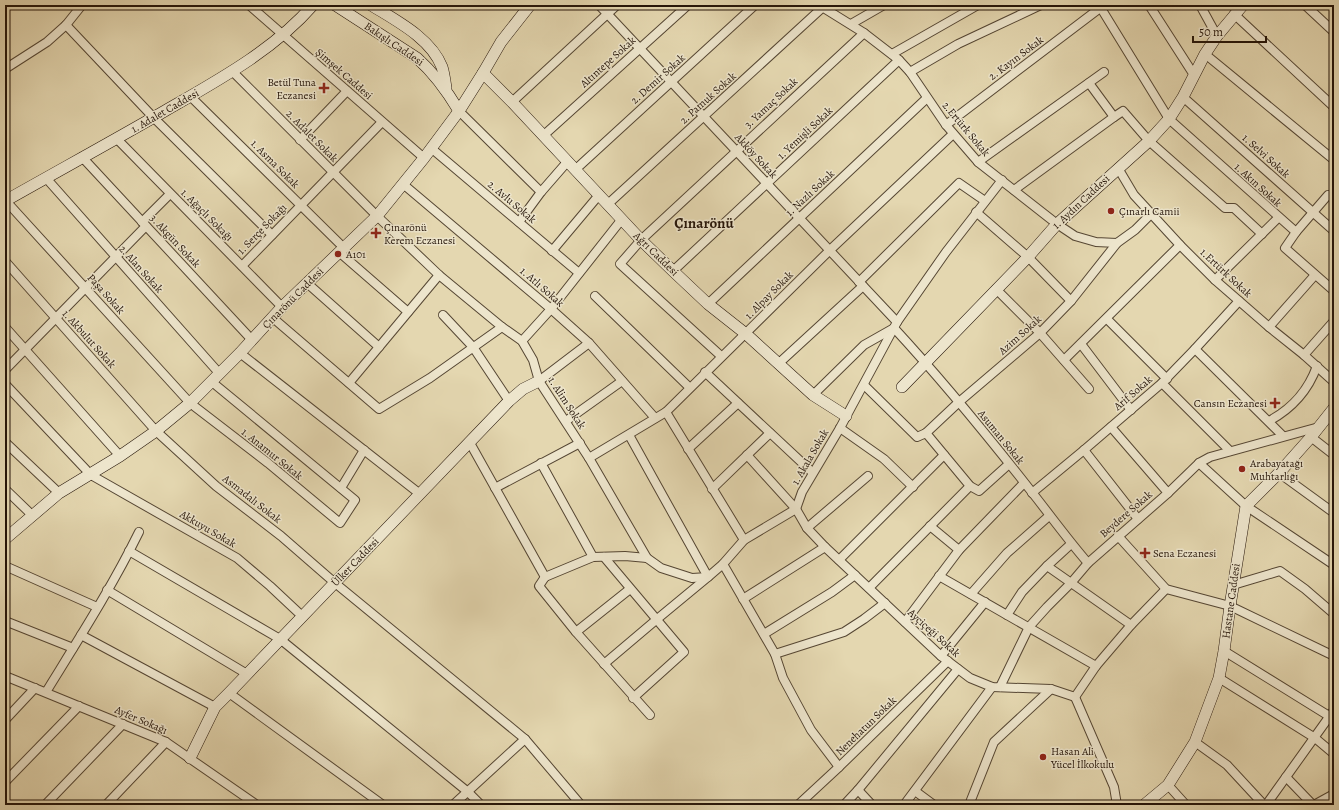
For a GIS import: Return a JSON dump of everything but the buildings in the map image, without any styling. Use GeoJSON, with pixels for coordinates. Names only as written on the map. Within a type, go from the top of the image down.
{"type":"FeatureCollection","features":[{"type":"Feature","properties":{"kind":"main road","name":"1. Adalet Caddesi"},"geometry":{"type":"LineString","coordinates":[[6,201],[117,139],[232,71],[284,35],[313,5]]}},
{"type":"Feature","properties":{"kind":"main road","name":"Bakışlı Caddesi"},"geometry":{"type":"LineString","coordinates":[[335,5],[427,66],[447,90],[459,111]]}},
{"type":"Feature","properties":{"kind":"main road","name":"Bakışlı Caddesi"},"geometry":{"type":"LineString","coordinates":[[371,5],[415,34],[431,48],[442,66],[447,90]]}},
{"type":"Feature","properties":{"kind":"main road","name":"Çınarönü Caddesi"},"geometry":{"type":"LineString","coordinates":[[5,539],[59,493],[91,475],[156,432],[190,403],[220,374],[282,307],[377,216],[432,148],[459,111],[501,42],[530,5]]}},
{"type":"Feature","properties":{"kind":"main road","name":"1. Aydın Caddesi"},"geometry":{"type":"LineString","coordinates":[[902,387],[1028,257],[1057,224],[1149,141],[1169,120],[1183,97],[1205,54],[1234,14],[1243,5]]}},
{"type":"Feature","properties":{"kind":"main road","name":"Ağrı Caddesi"},"geometry":{"type":"LineString","coordinates":[[483,73],[544,135],[641,240],[708,304],[746,334],[813,395],[846,416]]}},
{"type":"Feature","properties":{"kind":"main road","name":"Ülker Caddesi"},"geometry":{"type":"LineString","coordinates":[[190,758],[215,707],[509,401],[523,389],[539,381]]}},
{"type":"Feature","properties":{"kind":"main road"},"geometry":{"type":"LineString","coordinates":[[1246,506],[1279,473],[1334,408]]}},
{"type":"Feature","properties":{"kind":"main road","name":"Hastane Caddesi"},"geometry":{"type":"LineString","coordinates":[[1144,805],[1168,785],[1195,742],[1219,678],[1246,506]]}},
{"type":"Feature","properties":{"kind":"street"},"geometry":{"type":"LineString","coordinates":[[5,69],[31,54],[47,42],[66,25],[82,5]]}},
{"type":"Feature","properties":{"kind":"street","name":"Şimşek Caddesi"},"geometry":{"type":"LineString","coordinates":[[249,5],[424,158]]}},
{"type":"Feature","properties":{"kind":"street","name":"Akköy Sokak"},"geometry":{"type":"LineString","coordinates":[[599,5],[830,250],[896,325]]}},
{"type":"Feature","properties":{"kind":"street"},"geometry":{"type":"LineString","coordinates":[[512,102],[618,5]]}},
{"type":"Feature","properties":{"kind":"street","name":"Altıntepe Sokak"},"geometry":{"type":"LineString","coordinates":[[544,135],[688,5]]}},
{"type":"Feature","properties":{"kind":"street","name":"2. Demir Sokak"},"geometry":{"type":"LineString","coordinates":[[519,222],[541,192],[671,82],[755,5]]}},
{"type":"Feature","properties":{"kind":"street"},"geometry":{"type":"LineString","coordinates":[[851,24],[884,5]]}},
{"type":"Feature","properties":{"kind":"street"},"geometry":{"type":"LineString","coordinates":[[892,54],[978,5]]}},
{"type":"Feature","properties":{"kind":"street"},"geometry":{"type":"LineString","coordinates":[[910,72],[958,44],[1040,5]]}},
{"type":"Feature","properties":{"kind":"street"},"geometry":{"type":"LineString","coordinates":[[1149,5],[1194,75]]}},
{"type":"Feature","properties":{"kind":"street"},"geometry":{"type":"LineString","coordinates":[[1200,5],[1217,36]]}},
{"type":"Feature","properties":{"kind":"street"},"geometry":{"type":"LineString","coordinates":[[1305,5],[1334,32]]}},
{"type":"Feature","properties":{"kind":"street","name":"2.Ertürk Sokak"},"geometry":{"type":"LineString","coordinates":[[821,6],[851,24],[899,60],[910,72],[946,125],[978,162],[1057,224],[1076,236],[1096,242],[1117,243]]}},
{"type":"Feature","properties":{"kind":"street","name":"2. Pamuk Sokak"},"geometry":{"type":"LineString","coordinates":[[608,204],[704,117],[821,6]]}},
{"type":"Feature","properties":{"kind":"street","name":"1. Akın Sokak"},"geometry":{"type":"LineString","coordinates":[[1099,6],[1169,120],[1278,218],[1296,232]]}},
{"type":"Feature","properties":{"kind":"street","name":"2. Kayın Sokak"},"geometry":{"type":"LineString","coordinates":[[946,125],[1099,6]]}},
{"type":"Feature","properties":{"kind":"street"},"geometry":{"type":"LineString","coordinates":[[1234,14],[1334,107]]}},
{"type":"Feature","properties":{"kind":"street"},"geometry":{"type":"LineString","coordinates":[[66,25],[153,117],[272,235]]}},
{"type":"Feature","properties":{"kind":"street","name":"3. Yamaç Sokak"},"geometry":{"type":"LineString","coordinates":[[721,356],[620,264],[641,240],[864,33]]}},
{"type":"Feature","properties":{"kind":"street"},"geometry":{"type":"LineString","coordinates":[[1205,54],[1334,160]]}},
{"type":"Feature","properties":{"kind":"street","name":"1. Yemişli Sokak"},"geometry":{"type":"LineString","coordinates":[[674,271],[899,60]]}},
{"type":"Feature","properties":{"kind":"street","name":"2. Adalet Sokak"},"geometry":{"type":"LineString","coordinates":[[232,71],[377,216]]}},
{"type":"Feature","properties":{"kind":"street"},"geometry":{"type":"LineString","coordinates":[[978,162],[1104,72]]}},
{"type":"Feature","properties":{"kind":"street"},"geometry":{"type":"LineString","coordinates":[[1089,83],[1114,117]]}},
{"type":"Feature","properties":{"kind":"street"},"geometry":{"type":"LineString","coordinates":[[300,140],[347,92]]}},
{"type":"Feature","properties":{"kind":"street","name":"1. Asma Sokak"},"geometry":{"type":"LineString","coordinates":[[190,96],[301,205],[341,250],[408,312]]}},
{"type":"Feature","properties":{"kind":"street","name":"1. Selvi Sokak"},"geometry":{"type":"LineString","coordinates":[[1183,97],[1334,231]]}},
{"type":"Feature","properties":{"kind":"street","name":"1. Nazlı Sokak"},"geometry":{"type":"LineString","coordinates":[[708,304],[927,98]]}},
{"type":"Feature","properties":{"kind":"street"},"geometry":{"type":"LineString","coordinates":[[459,111],[541,192]]}},
{"type":"Feature","properties":{"kind":"street"},"geometry":{"type":"LineString","coordinates":[[1014,190],[1123,111],[1149,141],[1225,208],[1234,208],[1262,234]]}},
{"type":"Feature","properties":{"kind":"street","name":"1. Serçe Sokağı"},"geometry":{"type":"LineString","coordinates":[[242,266],[382,122]]}},
{"type":"Feature","properties":{"kind":"street","name":"1. Alpay Sokak"},"geometry":{"type":"LineString","coordinates":[[590,458],[666,412],[830,250],[953,134]]}},
{"type":"Feature","properties":{"kind":"street","name":"1. Ağaçlı Sokağı"},"geometry":{"type":"LineString","coordinates":[[117,139],[282,307]]}},
{"type":"Feature","properties":{"kind":"street","name":"2. Avlu Sokak"},"geometry":{"type":"LineString","coordinates":[[432,148],[579,273]]}},
{"type":"Feature","properties":{"kind":"street","name":"3. Akgün Sokak"},"geometry":{"type":"LineString","coordinates":[[82,158],[252,340]]}},
{"type":"Feature","properties":{"kind":"street","name":"1.Ertürk Sokak"},"geometry":{"type":"LineString","coordinates":[[1118,168],[1134,195],[1215,280],[1269,327],[1304,354],[1334,382]]}},
{"type":"Feature","properties":{"kind":"street","name":"2. Alan Sokak"},"geometry":{"type":"LineString","coordinates":[[46,178],[220,374]]}},
{"type":"Feature","properties":{"kind":"street","name":"1. Akala Sokak"},"geometry":{"type":"LineString","coordinates":[[796,509],[802,492],[812,472],[840,428],[896,325],[976,212],[1002,180]]}},
{"type":"Feature","properties":{"kind":"street"},"geometry":{"type":"LineString","coordinates":[[778,364],[861,284],[959,183],[985,201]]}},
{"type":"Feature","properties":{"kind":"street","name":"1. Atlı Sokak"},"geometry":{"type":"LineString","coordinates":[[403,184],[589,343],[655,418]]}},
{"type":"Feature","properties":{"kind":"street"},"geometry":{"type":"LineString","coordinates":[[5,370],[116,257],[170,194]]}},
{"type":"Feature","properties":{"kind":"street"},"geometry":{"type":"LineString","coordinates":[[1328,194],[1296,232],[1285,248],[1334,291]]}},
{"type":"Feature","properties":{"kind":"street"},"geometry":{"type":"LineString","coordinates":[[552,251],[599,195]]}},
{"type":"Feature","properties":{"kind":"street","name":"Paşa Sokak"},"geometry":{"type":"LineString","coordinates":[[6,201],[190,403]]}},
{"type":"Feature","properties":{"kind":"street"},"geometry":{"type":"LineString","coordinates":[[976,212],[1028,257],[1071,301]]}},
{"type":"Feature","properties":{"kind":"street"},"geometry":{"type":"LineString","coordinates":[[1117,243],[1135,230],[1151,214]]}},
{"type":"Feature","properties":{"kind":"street","name":"1. Alim Sokak"},"geometry":{"type":"LineString","coordinates":[[377,216],[439,275],[502,327],[522,341],[533,360],[539,381],[590,458],[647,558]]}},
{"type":"Feature","properties":{"kind":"street"},"geometry":{"type":"LineString","coordinates":[[1215,280],[1278,218]]}},
{"type":"Feature","properties":{"kind":"street"},"geometry":{"type":"LineString","coordinates":[[522,341],[551,309],[622,219]]}},
{"type":"Feature","properties":{"kind":"street","name":"Azim Sokak"},"geometry":{"type":"LineString","coordinates":[[926,433],[959,402],[1040,333],[1071,301],[1117,243]]}},
{"type":"Feature","properties":{"kind":"street"},"geometry":{"type":"LineString","coordinates":[[1064,360],[1180,245]]}},
{"type":"Feature","properties":{"kind":"street","name":"1. Akbulut Sokak"},"geometry":{"type":"LineString","coordinates":[[5,261],[156,432]]}},
{"type":"Feature","properties":{"kind":"street"},"geometry":{"type":"LineString","coordinates":[[349,383],[439,275]]}},
{"type":"Feature","properties":{"kind":"street"},"geometry":{"type":"LineString","coordinates":[[1269,327],[1315,275]]}},
{"type":"Feature","properties":{"kind":"street"},"geometry":{"type":"LineString","coordinates":[[307,283],[379,347]]}},
{"type":"Feature","properties":{"kind":"street"},"geometry":{"type":"LineString","coordinates":[[996,289],[1040,333],[1089,389]]}},
{"type":"Feature","properties":{"kind":"street"},"geometry":{"type":"LineString","coordinates":[[595,296],[689,388]]}},
{"type":"Feature","properties":{"kind":"street","name":"Arif Sokak"},"geometry":{"type":"LineString","coordinates":[[1032,493],[1165,381],[1239,301]]}},
{"type":"Feature","properties":{"kind":"street"},"geometry":{"type":"LineString","coordinates":[[443,315],[473,347],[509,401]]}},
{"type":"Feature","properties":{"kind":"street"},"geometry":{"type":"LineString","coordinates":[[273,318],[379,409],[430,378],[502,327]]}},
{"type":"Feature","properties":{"kind":"street"},"geometry":{"type":"LineString","coordinates":[[1107,319],[1230,451]]}},
{"type":"Feature","properties":{"kind":"street"},"geometry":{"type":"LineString","coordinates":[[1304,354],[1334,320]]}},
{"type":"Feature","properties":{"kind":"street"},"geometry":{"type":"LineString","coordinates":[[813,395],[864,345],[896,325]]}},
{"type":"Feature","properties":{"kind":"street","name":"Asuman Sokak"},"geometry":{"type":"LineString","coordinates":[[896,325],[1009,464],[1071,544],[1088,563]]}},
{"type":"Feature","properties":{"kind":"street"},"geometry":{"type":"LineString","coordinates":[[5,327],[120,456]]}},
{"type":"Feature","properties":{"kind":"street"},"geometry":{"type":"LineString","coordinates":[[539,381],[589,343]]}},
{"type":"Feature","properties":{"kind":"street"},"geometry":{"type":"LineString","coordinates":[[1081,344],[1130,410]]}},
{"type":"Feature","properties":{"kind":"street"},"geometry":{"type":"LineString","coordinates":[[1195,349],[1283,436]]}},
{"type":"Feature","properties":{"kind":"street"},"geometry":{"type":"LineString","coordinates":[[240,353],[420,494]]}},
{"type":"Feature","properties":{"kind":"street"},"geometry":{"type":"LineString","coordinates":[[1269,421],[1288,409],[1298,400],[1309,384],[1316,366]]}},
{"type":"Feature","properties":{"kind":"street"},"geometry":{"type":"LineString","coordinates":[[705,372],[812,472]]}},
{"type":"Feature","properties":{"kind":"street"},"geometry":{"type":"LineString","coordinates":[[566,421],[622,381]]}},
{"type":"Feature","properties":{"kind":"street"},"geometry":{"type":"LineString","coordinates":[[212,382],[341,488],[364,450]]}},
{"type":"Feature","properties":{"kind":"street","name":"Akkuyu Sokak"},"geometry":{"type":"LineString","coordinates":[[5,384],[91,475],[237,558],[302,616]]}},
{"type":"Feature","properties":{"kind":"street"},"geometry":{"type":"LineString","coordinates":[[864,385],[917,436],[926,433],[970,486],[979,491],[1009,464]]}},
{"type":"Feature","properties":{"kind":"street","name":"1. Anamur Sokak"},"geometry":{"type":"LineString","coordinates":[[190,403],[268,463],[340,523],[355,500],[341,488]]}},
{"type":"Feature","properties":{"kind":"street"},"geometry":{"type":"LineString","coordinates":[[688,449],[738,403]]}},
{"type":"Feature","properties":{"kind":"street"},"geometry":{"type":"LineString","coordinates":[[666,412],[744,540]]}},
{"type":"Feature","properties":{"kind":"street"},"geometry":{"type":"LineString","coordinates":[[1111,427],[1168,493]]}},
{"type":"Feature","properties":{"kind":"street","name":"Beydere Sokak"},"geometry":{"type":"LineString","coordinates":[[904,805],[996,687],[1029,628],[1088,563],[1168,493],[1199,463],[1210,456],[1319,427]]}},
{"type":"Feature","properties":{"kind":"street"},"geometry":{"type":"LineString","coordinates":[[840,428],[884,459],[913,487]]}},
{"type":"Feature","properties":{"kind":"street","name":"Asmadalı Sokak"},"geometry":{"type":"LineString","coordinates":[[156,432],[216,486],[281,536],[335,583],[525,739],[581,805]]}},
{"type":"Feature","properties":{"kind":"street"},"geometry":{"type":"LineString","coordinates":[[712,489],[770,433]]}},
{"type":"Feature","properties":{"kind":"street"},"geometry":{"type":"LineString","coordinates":[[629,435],[708,577]]}},
{"type":"Feature","properties":{"kind":"street"},"geometry":{"type":"LineString","coordinates":[[1311,437],[1334,455]]}},
{"type":"Feature","properties":{"kind":"street"},"geometry":{"type":"LineString","coordinates":[[5,442],[59,493]]}},
{"type":"Feature","properties":{"kind":"street"},"geometry":{"type":"LineString","coordinates":[[470,443],[545,577]]}},
{"type":"Feature","properties":{"kind":"street"},"geometry":{"type":"LineString","coordinates":[[495,488],[580,443]]}},
{"type":"Feature","properties":{"kind":"street"},"geometry":{"type":"LineString","coordinates":[[1084,450],[1138,519]]}},
{"type":"Feature","properties":{"kind":"street","name":"Ayçiçeği Sokak"},"geometry":{"type":"LineString","coordinates":[[747,455],[796,509],[807,528],[944,659],[970,678],[996,687],[1051,689],[1075,697]]}},
{"type":"Feature","properties":{"kind":"street"},"geometry":{"type":"LineString","coordinates":[[839,560],[944,455]]}},
{"type":"Feature","properties":{"kind":"street"},"geometry":{"type":"LineString","coordinates":[[1199,463],[1246,506],[1334,565]]}},
{"type":"Feature","properties":{"kind":"street"},"geometry":{"type":"LineString","coordinates":[[541,464],[593,557]]}},
{"type":"Feature","properties":{"kind":"street"},"geometry":{"type":"LineString","coordinates":[[1279,473],[1334,513]]}},
{"type":"Feature","properties":{"kind":"street"},"geometry":{"type":"LineString","coordinates":[[807,528],[868,476]]}},
{"type":"Feature","properties":{"kind":"street"},"geometry":{"type":"LineString","coordinates":[[904,622],[959,550],[1024,483]]}},
{"type":"Feature","properties":{"kind":"street"},"geometry":{"type":"LineString","coordinates":[[869,588],[970,486]]}},
{"type":"Feature","properties":{"kind":"street"},"geometry":{"type":"LineString","coordinates":[[5,489],[32,515]]}},
{"type":"Feature","properties":{"kind":"street"},"geometry":{"type":"LineString","coordinates":[[604,664],[723,564],[744,540],[796,509]]}},
{"type":"Feature","properties":{"kind":"street"},"geometry":{"type":"LineString","coordinates":[[971,594],[1007,553],[1049,516]]}},
{"type":"Feature","properties":{"kind":"street"},"geometry":{"type":"LineString","coordinates":[[930,526],[959,550]]}},
{"type":"Feature","properties":{"kind":"street"},"geometry":{"type":"LineString","coordinates":[[46,692],[81,635],[139,532]]}},
{"type":"Feature","properties":{"kind":"street"},"geometry":{"type":"LineString","coordinates":[[1118,536],[1166,590],[1230,606],[1334,656]]}},
{"type":"Feature","properties":{"kind":"street"},"geometry":{"type":"LineString","coordinates":[[1007,615],[1022,592],[1071,544]]}},
{"type":"Feature","properties":{"kind":"street"},"geometry":{"type":"LineString","coordinates":[[744,599],[825,546]]}},
{"type":"Feature","properties":{"kind":"street"},"geometry":{"type":"LineString","coordinates":[[129,551],[280,639],[468,792],[481,805]]}},
{"type":"Feature","properties":{"kind":"street"},"geometry":{"type":"LineString","coordinates":[[650,715],[633,698],[576,632],[539,586],[545,577],[593,557],[625,556],[647,558],[661,568],[674,573],[692,578],[708,577]]}},
{"type":"Feature","properties":{"kind":"street"},"geometry":{"type":"LineString","coordinates":[[604,557],[684,652],[633,698]]}},
{"type":"Feature","properties":{"kind":"street"},"geometry":{"type":"LineString","coordinates":[[723,564],[775,654],[782,678],[808,724],[839,767]]}},
{"type":"Feature","properties":{"kind":"street"},"geometry":{"type":"LineString","coordinates":[[5,566],[97,607]]}},
{"type":"Feature","properties":{"kind":"street"},"geometry":{"type":"LineString","coordinates":[[1047,566],[1131,625]]}},
{"type":"Feature","properties":{"kind":"street"},"geometry":{"type":"LineString","coordinates":[[1233,585],[1280,572],[1334,614]]}},
{"type":"Feature","properties":{"kind":"street"},"geometry":{"type":"LineString","coordinates":[[764,634],[832,592],[855,575]]}},
{"type":"Feature","properties":{"kind":"street"},"geometry":{"type":"LineString","coordinates":[[939,576],[1096,666]]}},
{"type":"Feature","properties":{"kind":"street"},"geometry":{"type":"LineString","coordinates":[[576,632],[630,589]]}},
{"type":"Feature","properties":{"kind":"street"},"geometry":{"type":"LineString","coordinates":[[107,590],[248,674]]}},
{"type":"Feature","properties":{"kind":"street"},"geometry":{"type":"LineString","coordinates":[[1117,805],[1114,787],[1075,697],[1096,666],[1131,625],[1166,590]]}},
{"type":"Feature","properties":{"kind":"street","name":"Nenehatun Sokak"},"geometry":{"type":"LineString","coordinates":[[798,805],[839,767],[944,659],[984,602]]}},
{"type":"Feature","properties":{"kind":"street"},"geometry":{"type":"LineString","coordinates":[[775,654],[844,632],[885,603]]}},
{"type":"Feature","properties":{"kind":"street"},"geometry":{"type":"LineString","coordinates":[[5,621],[73,648]]}},
{"type":"Feature","properties":{"kind":"street"},"geometry":{"type":"LineString","coordinates":[[81,635],[215,707]]}},
{"type":"Feature","properties":{"kind":"street"},"geometry":{"type":"LineString","coordinates":[[1195,742],[1227,765],[1265,805],[1332,713],[1224,651]]}},
{"type":"Feature","properties":{"kind":"street"},"geometry":{"type":"LineString","coordinates":[[844,805],[958,669]]}},
{"type":"Feature","properties":{"kind":"street","name":"Ayfer Sokağı"},"geometry":{"type":"LineString","coordinates":[[5,676],[166,742],[256,805]]}},
{"type":"Feature","properties":{"kind":"street"},"geometry":{"type":"LineString","coordinates":[[1219,678],[1315,738],[1334,754]]}},
{"type":"Feature","properties":{"kind":"street"},"geometry":{"type":"LineString","coordinates":[[5,720],[35,688]]}},
{"type":"Feature","properties":{"kind":"street"},"geometry":{"type":"LineString","coordinates":[[969,805],[994,742],[1051,689]]}},
{"type":"Feature","properties":{"kind":"street"},"geometry":{"type":"LineString","coordinates":[[228,693],[383,805]]}},
{"type":"Feature","properties":{"kind":"street"},"geometry":{"type":"LineString","coordinates":[[5,782],[79,706]]}},
{"type":"Feature","properties":{"kind":"street"},"geometry":{"type":"LineString","coordinates":[[45,805],[123,724]]}},
{"type":"Feature","properties":{"kind":"street"},"geometry":{"type":"LineString","coordinates":[[453,805],[525,739]]}},
{"type":"Feature","properties":{"kind":"street"},"geometry":{"type":"LineString","coordinates":[[106,805],[166,742]]}},
{"type":"Feature","properties":{"kind":"street"},"geometry":{"type":"LineString","coordinates":[[1286,777],[1314,805],[1334,794]]}},
{"type":"Feature","properties":{"kind":"street"},"geometry":{"type":"LineString","coordinates":[[1168,785],[1186,805]]}},
{"type":"Feature","properties":{"kind":"street"},"geometry":{"type":"LineString","coordinates":[[858,790],[872,805]]}},
{"type":"Feature","properties":{"kind":"street"},"geometry":{"type":"LineString","coordinates":[[915,791],[934,805]]}},
{"type":"Feature","properties":{"kind":"place","name":"Betül Tuna Eczanesi"},"geometry":{"type":"Point","coordinates":[324,88]}},
{"type":"Feature","properties":{"kind":"place","name":"Çınarlı Camii"},"geometry":{"type":"Point","coordinates":[1111,211]}},
{"type":"Feature","properties":{"kind":"place","name":"Çınarönü Kerem Eczanesi"},"geometry":{"type":"Point","coordinates":[376,233]}},
{"type":"Feature","properties":{"kind":"place","name":"A101"},"geometry":{"type":"Point","coordinates":[338,254]}},
{"type":"Feature","properties":{"kind":"place","name":"Cansın Eczanesi"},"geometry":{"type":"Point","coordinates":[1275,403]}},
{"type":"Feature","properties":{"kind":"place","name":"Arabayatağı Muhtarlığı"},"geometry":{"type":"Point","coordinates":[1242,469]}},
{"type":"Feature","properties":{"kind":"place","name":"Sena Eczanesi"},"geometry":{"type":"Point","coordinates":[1145,553]}},
{"type":"Feature","properties":{"kind":"place","name":"Hasan Ali Yücel İlkokulu"},"geometry":{"type":"Point","coordinates":[1043,757]}},
{"type":"Feature","properties":{"kind":"district","name":"Çınarönü"},"geometry":{"type":"Point","coordinates":[704,223]}}]}
